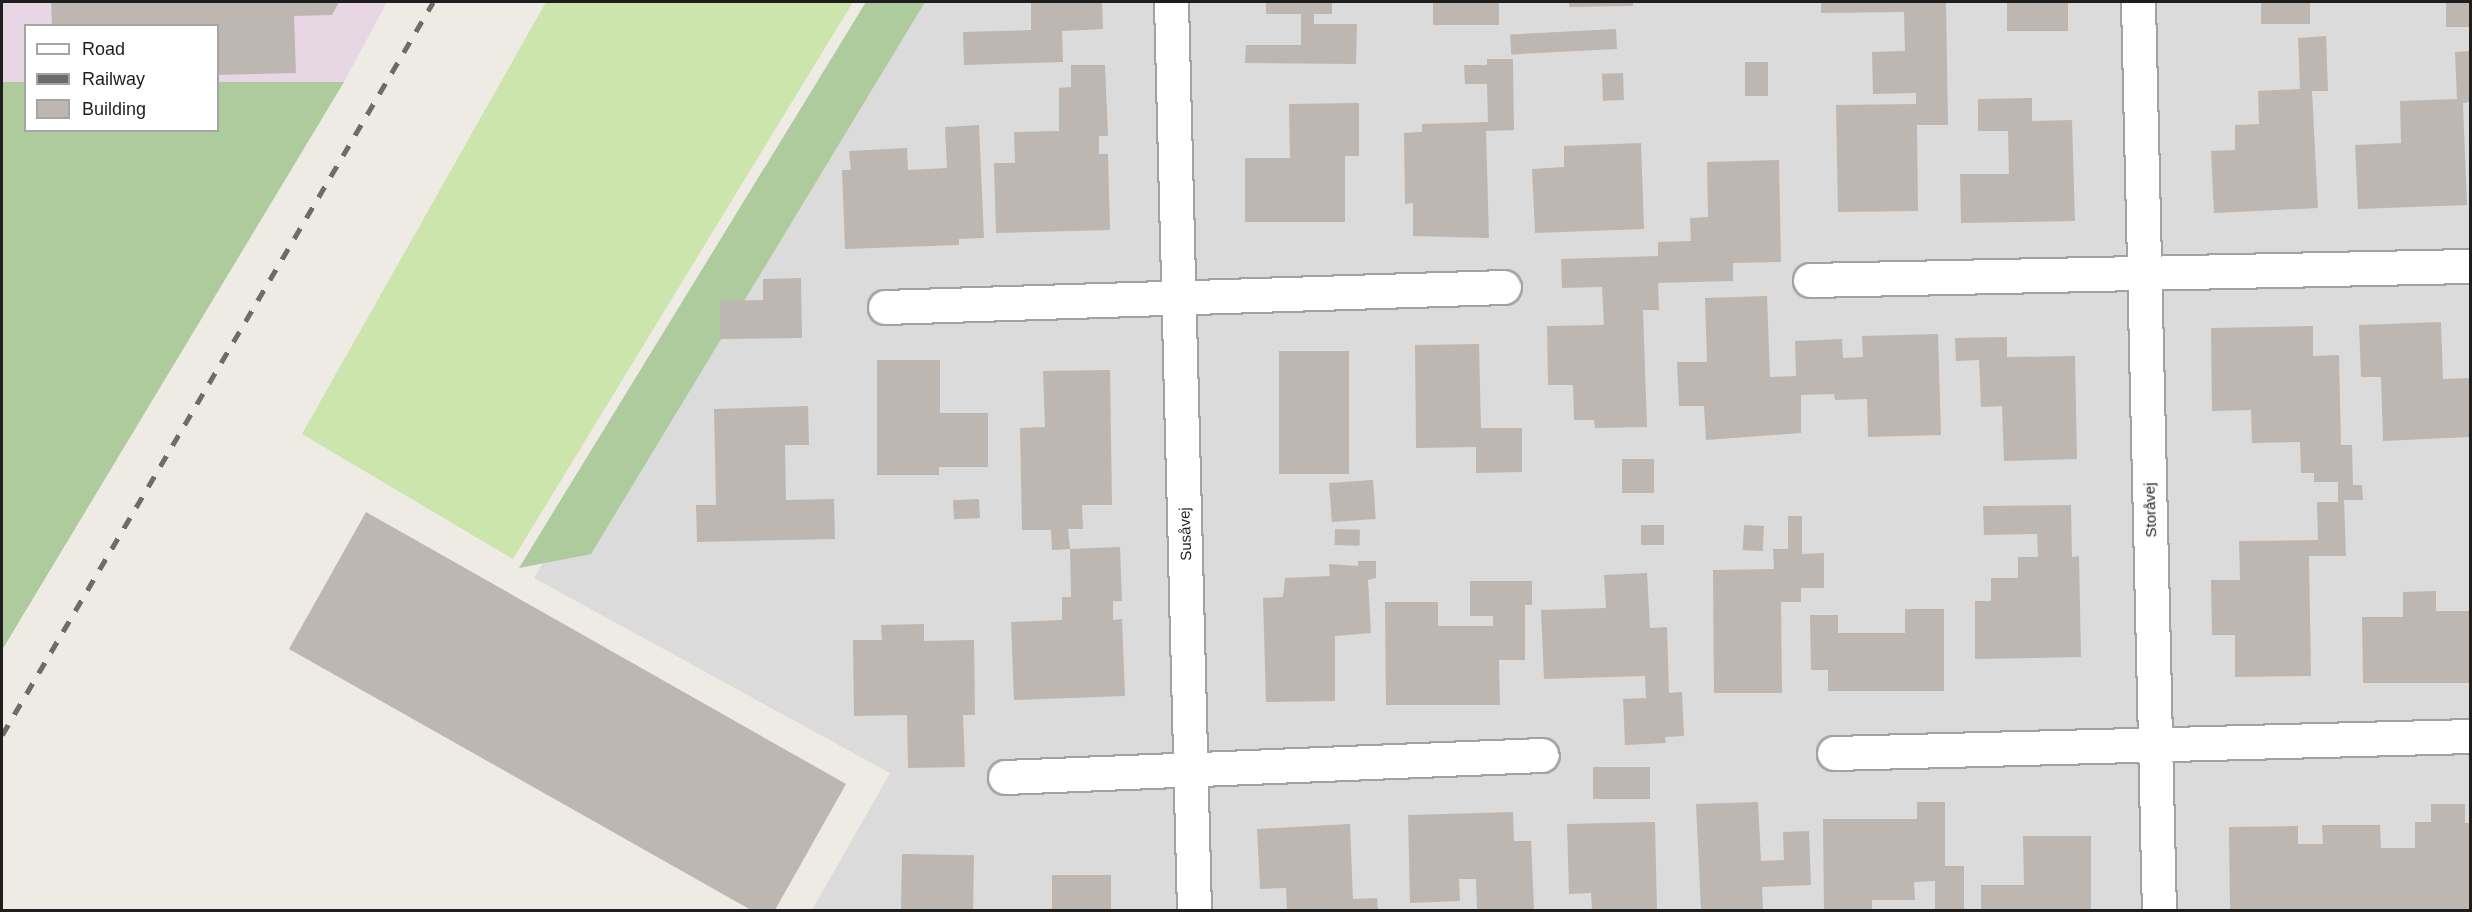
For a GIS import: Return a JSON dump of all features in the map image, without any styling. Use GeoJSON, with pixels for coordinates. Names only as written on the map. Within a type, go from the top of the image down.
{"type":"FeatureCollection","features":[{"type":"Feature","properties":{"kind":"street","name":"Susåvej"},"geometry":{"type":"LineString","coordinates":[[1172,2],[1194,910]]}},
{"type":"Feature","properties":{"kind":"street","name":"Storåvej"},"geometry":{"type":"LineString","coordinates":[[2138,2],[2159,910]]}},
{"type":"Feature","properties":{"kind":"street"},"geometry":{"type":"LineString","coordinates":[[1810,280],[2470,266]]}},
{"type":"Feature","properties":{"kind":"street"},"geometry":{"type":"LineString","coordinates":[[885,307],[1179,295],[1504,287]]}},
{"type":"Feature","properties":{"kind":"street"},"geometry":{"type":"LineString","coordinates":[[1834,753],[2156,747],[2470,736]]}},
{"type":"Feature","properties":{"kind":"street"},"geometry":{"type":"LineString","coordinates":[[1005,777],[1192,773],[1542,755]]}},
{"type":"Feature","properties":{"kind":"shaded area"},"geometry":{"type":"Polygon","coordinates":[[[2,2],[387,2],[344,82],[219,82],[219,24],[24,24],[24,82],[2,82],[2,2]]]}},
{"type":"Feature","properties":{"kind":"shaded area"},"geometry":{"type":"Polygon","coordinates":[[[878,2],[2470,2],[2470,910],[812,910],[890,773],[534,578],[878,2]]]}},
{"type":"Feature","properties":{"kind":"green space"},"geometry":{"type":"Polygon","coordinates":[[[546,2],[853,2],[513,559],[302,434],[546,2]]]}},
{"type":"Feature","properties":{"kind":"green space"},"geometry":{"type":"Polygon","coordinates":[[[866,2],[925,2],[591,554],[519,568],[866,2]]]}},
{"type":"Feature","properties":{"kind":"green space"},"geometry":{"type":"Polygon","coordinates":[[[2,82],[24,82],[24,132],[219,132],[219,82],[344,82],[2,650],[2,82]]]}},
{"type":"Feature","properties":{"kind":"building"},"geometry":{"type":"Polygon","coordinates":[[[51,2],[339,2],[332,15],[294,16],[296,73],[219,75],[219,24],[52,24],[51,2]]]}},
{"type":"Feature","properties":{"kind":"building"},"geometry":{"type":"Polygon","coordinates":[[[1031,2],[1102,2],[1103,29],[1062,31],[1063,62],[964,65],[963,32],[1031,30],[1031,2]]]}},
{"type":"Feature","properties":{"kind":"building"},"geometry":{"type":"Polygon","coordinates":[[[1266,2],[1332,2],[1332,14],[1314,14],[1314,24],[1357,24],[1356,64],[1245,63],[1246,45],[1301,45],[1301,14],[1266,14],[1266,2]]]}},
{"type":"Feature","properties":{"kind":"building"},"geometry":{"type":"Polygon","coordinates":[[[1433,2],[1499,2],[1499,25],[1433,25],[1433,2]]]}},
{"type":"Feature","properties":{"kind":"building"},"geometry":{"type":"Polygon","coordinates":[[[1569,2],[1633,2],[1633,6],[1569,7],[1569,2]]]}},
{"type":"Feature","properties":{"kind":"building"},"geometry":{"type":"Polygon","coordinates":[[[1821,2],[1946,2],[1948,125],[1917,125],[1918,211],[1838,212],[1836,105],[1916,104],[1916,93],[1873,94],[1872,52],[1905,51],[1904,12],[1821,13],[1821,2]]]}},
{"type":"Feature","properties":{"kind":"building"},"geometry":{"type":"Polygon","coordinates":[[[2007,2],[2068,2],[2068,31],[2007,31],[2007,2]]]}},
{"type":"Feature","properties":{"kind":"building"},"geometry":{"type":"Polygon","coordinates":[[[2261,2],[2310,2],[2310,24],[2261,24],[2261,2]]]}},
{"type":"Feature","properties":{"kind":"building"},"geometry":{"type":"Polygon","coordinates":[[[2446,2],[2470,2],[2470,27],[2446,27],[2446,2]]]}},
{"type":"Feature","properties":{"kind":"building"},"geometry":{"type":"Polygon","coordinates":[[[1616,29],[1617,49],[1511,55],[1510,35],[1616,29]]]}},
{"type":"Feature","properties":{"kind":"building"},"geometry":{"type":"Polygon","coordinates":[[[2326,36],[2328,91],[2312,91],[2318,208],[2214,213],[2211,151],[2235,150],[2235,125],[2259,124],[2258,91],[2300,89],[2298,38],[2326,36]]]}},
{"type":"Feature","properties":{"kind":"building"},"geometry":{"type":"Polygon","coordinates":[[[2470,51],[2470,102],[2463,103],[2467,205],[2358,209],[2355,145],[2401,143],[2400,101],[2457,99],[2455,52],[2470,51]]]}},
{"type":"Feature","properties":{"kind":"building"},"geometry":{"type":"Polygon","coordinates":[[[1487,59],[1513,59],[1514,130],[1486,131],[1489,238],[1413,236],[1413,203],[1405,204],[1404,133],[1422,132],[1422,124],[1488,122],[1487,84],[1465,84],[1464,65],[1487,65],[1487,59]]]}},
{"type":"Feature","properties":{"kind":"building"},"geometry":{"type":"Polygon","coordinates":[[[1745,62],[1768,62],[1768,96],[1745,96],[1745,62]]]}},
{"type":"Feature","properties":{"kind":"building"},"geometry":{"type":"Polygon","coordinates":[[[1071,65],[1105,65],[1108,136],[1099,136],[1099,154],[1108,154],[1110,230],[996,233],[994,163],[1015,163],[1014,132],[1059,131],[1059,88],[1071,87],[1071,65]]]}},
{"type":"Feature","properties":{"kind":"building"},"geometry":{"type":"Polygon","coordinates":[[[1623,73],[1624,100],[1603,101],[1602,74],[1623,73]]]}},
{"type":"Feature","properties":{"kind":"building"},"geometry":{"type":"Polygon","coordinates":[[[2032,98],[2032,121],[2072,120],[2075,221],[1961,223],[1960,174],[2009,174],[2008,131],[1978,131],[1978,99],[2032,98]]]}},
{"type":"Feature","properties":{"kind":"building"},"geometry":{"type":"Polygon","coordinates":[[[1359,103],[1359,156],[1345,156],[1345,222],[1245,222],[1245,158],[1290,158],[1289,104],[1359,103]]]}},
{"type":"Feature","properties":{"kind":"building"},"geometry":{"type":"Polygon","coordinates":[[[979,125],[984,238],[959,239],[959,245],[845,249],[842,170],[851,170],[849,151],[907,148],[908,170],[947,168],[945,127],[979,125]]]}},
{"type":"Feature","properties":{"kind":"building"},"geometry":{"type":"Polygon","coordinates":[[[1641,143],[1644,229],[1535,233],[1532,169],[1564,167],[1564,146],[1641,143]]]}},
{"type":"Feature","properties":{"kind":"building"},"geometry":{"type":"Polygon","coordinates":[[[1779,160],[1781,262],[1733,263],[1733,281],[1658,283],[1659,310],[1643,310],[1647,427],[1595,428],[1594,420],[1574,420],[1573,385],[1548,385],[1547,326],[1604,325],[1602,287],[1562,288],[1561,259],[1658,256],[1658,242],[1691,241],[1690,218],[1708,217],[1707,162],[1779,160]]]}},
{"type":"Feature","properties":{"kind":"building"},"geometry":{"type":"Polygon","coordinates":[[[801,278],[802,338],[720,339],[720,301],[763,300],[763,279],[801,278]]]}},
{"type":"Feature","properties":{"kind":"building"},"geometry":{"type":"Polygon","coordinates":[[[1767,296],[1770,377],[1796,376],[1795,341],[1842,339],[1843,358],[1863,357],[1862,336],[1938,334],[1941,435],[1868,437],[1867,399],[1835,400],[1834,394],[1801,395],[1801,433],[1706,440],[1704,406],[1679,406],[1677,362],[1707,362],[1705,298],[1767,296]]]}},
{"type":"Feature","properties":{"kind":"building"},"geometry":{"type":"Polygon","coordinates":[[[2441,322],[2443,379],[2470,378],[2470,437],[2383,441],[2381,377],[2361,377],[2359,325],[2441,322]]]}},
{"type":"Feature","properties":{"kind":"building"},"geometry":{"type":"Polygon","coordinates":[[[2313,326],[2313,356],[2339,355],[2341,445],[2352,445],[2353,485],[2362,485],[2363,500],[2344,500],[2346,556],[2309,556],[2311,676],[2235,677],[2235,635],[2212,635],[2211,580],[2240,580],[2239,541],[2318,540],[2317,502],[2338,502],[2338,482],[2314,482],[2314,473],[2301,473],[2300,442],[2252,443],[2251,410],[2212,411],[2211,328],[2313,326]]]}},
{"type":"Feature","properties":{"kind":"building"},"geometry":{"type":"Polygon","coordinates":[[[2007,337],[2007,357],[2075,356],[2077,459],[2004,461],[2002,406],[1981,407],[1979,360],[1956,361],[1955,338],[2007,337]]]}},
{"type":"Feature","properties":{"kind":"building"},"geometry":{"type":"Polygon","coordinates":[[[1479,344],[1481,428],[1522,428],[1522,472],[1476,473],[1476,447],[1416,448],[1415,345],[1479,344]]]}},
{"type":"Feature","properties":{"kind":"building"},"geometry":{"type":"Polygon","coordinates":[[[1279,351],[1349,351],[1349,474],[1279,474],[1279,351]]]}},
{"type":"Feature","properties":{"kind":"building"},"geometry":{"type":"Polygon","coordinates":[[[877,360],[940,360],[940,413],[988,413],[988,467],[939,467],[939,475],[877,475],[877,360]]]}},
{"type":"Feature","properties":{"kind":"building"},"geometry":{"type":"Polygon","coordinates":[[[1110,370],[1112,505],[1082,505],[1083,529],[1068,529],[1070,549],[1052,550],[1051,530],[1022,530],[1020,428],[1045,427],[1043,371],[1110,370]]]}},
{"type":"Feature","properties":{"kind":"building"},"geometry":{"type":"Polygon","coordinates":[[[808,406],[809,445],[785,445],[786,500],[834,499],[835,539],[697,542],[696,505],[716,505],[714,409],[808,406]]]}},
{"type":"Feature","properties":{"kind":"building"},"geometry":{"type":"Polygon","coordinates":[[[1622,459],[1654,459],[1654,493],[1622,493],[1622,459]]]}},
{"type":"Feature","properties":{"kind":"building"},"geometry":{"type":"Polygon","coordinates":[[[1373,480],[1376,519],[1332,522],[1329,483],[1373,480]]]}},
{"type":"Feature","properties":{"kind":"building"},"geometry":{"type":"Polygon","coordinates":[[[979,499],[980,518],[954,519],[953,500],[979,499]]]}},
{"type":"Feature","properties":{"kind":"building"},"geometry":{"type":"Polygon","coordinates":[[[2071,505],[2072,557],[2079,556],[2081,657],[1975,659],[1975,601],[1991,601],[1991,578],[2018,578],[2018,557],[2038,557],[2037,534],[1984,535],[1983,506],[2071,505]]]}},
{"type":"Feature","properties":{"kind":"building"},"geometry":{"type":"Polygon","coordinates":[[[366,512],[846,784],[775,910],[751,910],[289,649],[366,512]]]}},
{"type":"Feature","properties":{"kind":"building"},"geometry":{"type":"Polygon","coordinates":[[[1788,516],[1802,516],[1802,554],[1824,553],[1824,588],[1801,588],[1801,602],[1781,602],[1782,693],[1714,693],[1713,570],[1774,569],[1773,549],[1788,549],[1788,516]]]}},
{"type":"Feature","properties":{"kind":"building"},"geometry":{"type":"Polygon","coordinates":[[[1641,525],[1664,525],[1664,545],[1641,545],[1641,525]]]}},
{"type":"Feature","properties":{"kind":"building"},"geometry":{"type":"Polygon","coordinates":[[[1744,525],[1764,526],[1763,551],[1743,550],[1744,525]]]}},
{"type":"Feature","properties":{"kind":"building"},"geometry":{"type":"Polygon","coordinates":[[[1335,529],[1360,530],[1359,546],[1334,545],[1335,529]]]}},
{"type":"Feature","properties":{"kind":"building"},"geometry":{"type":"Polygon","coordinates":[[[1120,547],[1122,601],[1113,601],[1113,620],[1122,619],[1125,696],[1014,700],[1011,622],[1062,620],[1062,597],[1071,597],[1070,549],[1120,547]]]}},
{"type":"Feature","properties":{"kind":"building"},"geometry":{"type":"Polygon","coordinates":[[[1358,561],[1376,561],[1376,578],[1368,580],[1371,633],[1335,636],[1335,701],[1266,702],[1263,598],[1283,597],[1285,578],[1330,576],[1329,564],[1358,566],[1358,561]]]}},
{"type":"Feature","properties":{"kind":"building"},"geometry":{"type":"Polygon","coordinates":[[[1647,573],[1650,628],[1667,627],[1669,693],[1682,692],[1684,736],[1665,737],[1666,743],[1625,745],[1623,699],[1646,698],[1645,676],[1544,679],[1541,610],[1606,608],[1604,575],[1647,573]]]}},
{"type":"Feature","properties":{"kind":"building"},"geometry":{"type":"Polygon","coordinates":[[[1470,581],[1532,581],[1532,605],[1525,605],[1525,660],[1499,660],[1500,705],[1386,705],[1385,602],[1438,602],[1438,626],[1493,626],[1493,616],[1470,616],[1470,581]]]}},
{"type":"Feature","properties":{"kind":"building"},"geometry":{"type":"Polygon","coordinates":[[[2436,591],[2436,611],[2470,611],[2470,683],[2363,683],[2362,617],[2403,617],[2403,592],[2436,591]]]}},
{"type":"Feature","properties":{"kind":"building"},"geometry":{"type":"Polygon","coordinates":[[[1905,609],[1944,609],[1944,691],[1828,691],[1828,670],[1811,670],[1810,615],[1838,615],[1838,633],[1905,633],[1905,609]]]}},
{"type":"Feature","properties":{"kind":"building"},"geometry":{"type":"Polygon","coordinates":[[[924,624],[924,641],[974,640],[975,715],[963,715],[965,767],[908,768],[907,715],[854,716],[853,640],[882,640],[881,625],[924,624]]]}},
{"type":"Feature","properties":{"kind":"building"},"geometry":{"type":"Polygon","coordinates":[[[1593,767],[1650,767],[1650,799],[1593,799],[1593,767]]]}},
{"type":"Feature","properties":{"kind":"building"},"geometry":{"type":"Polygon","coordinates":[[[1758,802],[1761,861],[1784,860],[1783,832],[1809,831],[1811,885],[1762,887],[1763,910],[1701,910],[1696,804],[1758,802]]]}},
{"type":"Feature","properties":{"kind":"building"},"geometry":{"type":"Polygon","coordinates":[[[1917,802],[1945,802],[1945,866],[1964,866],[1964,910],[1935,910],[1935,881],[1914,882],[1915,900],[1872,900],[1872,910],[1824,910],[1823,819],[1917,819],[1917,802]]]}},
{"type":"Feature","properties":{"kind":"building"},"geometry":{"type":"Polygon","coordinates":[[[2431,804],[2465,804],[2465,823],[2470,823],[2470,910],[2230,910],[2229,827],[2298,826],[2298,844],[2323,844],[2322,825],[2380,825],[2381,848],[2415,848],[2415,822],[2431,822],[2431,804]]]}},
{"type":"Feature","properties":{"kind":"building"},"geometry":{"type":"Polygon","coordinates":[[[1513,812],[1514,841],[1531,841],[1534,910],[1477,910],[1476,879],[1459,879],[1460,901],[1410,903],[1408,815],[1513,812]]]}},
{"type":"Feature","properties":{"kind":"building"},"geometry":{"type":"Polygon","coordinates":[[[1655,822],[1657,910],[1592,910],[1591,893],[1569,894],[1567,824],[1655,822]]]}},
{"type":"Feature","properties":{"kind":"building"},"geometry":{"type":"Polygon","coordinates":[[[1350,824],[1353,899],[1377,898],[1378,910],[1287,910],[1286,888],[1260,889],[1257,829],[1350,824]]]}},
{"type":"Feature","properties":{"kind":"building"},"geometry":{"type":"Polygon","coordinates":[[[2023,836],[2091,836],[2091,910],[1981,910],[1981,885],[2024,885],[2023,836]]]}},
{"type":"Feature","properties":{"kind":"building"},"geometry":{"type":"Polygon","coordinates":[[[902,854],[974,855],[973,910],[901,910],[902,854]]]}},
{"type":"Feature","properties":{"kind":"building"},"geometry":{"type":"Polygon","coordinates":[[[1052,875],[1111,875],[1111,910],[1052,910],[1052,875]]]}},
{"type":"Feature","properties":{"kind":"railway"},"geometry":{"type":"LineString","coordinates":[[2,735],[433,2]]}}]}
